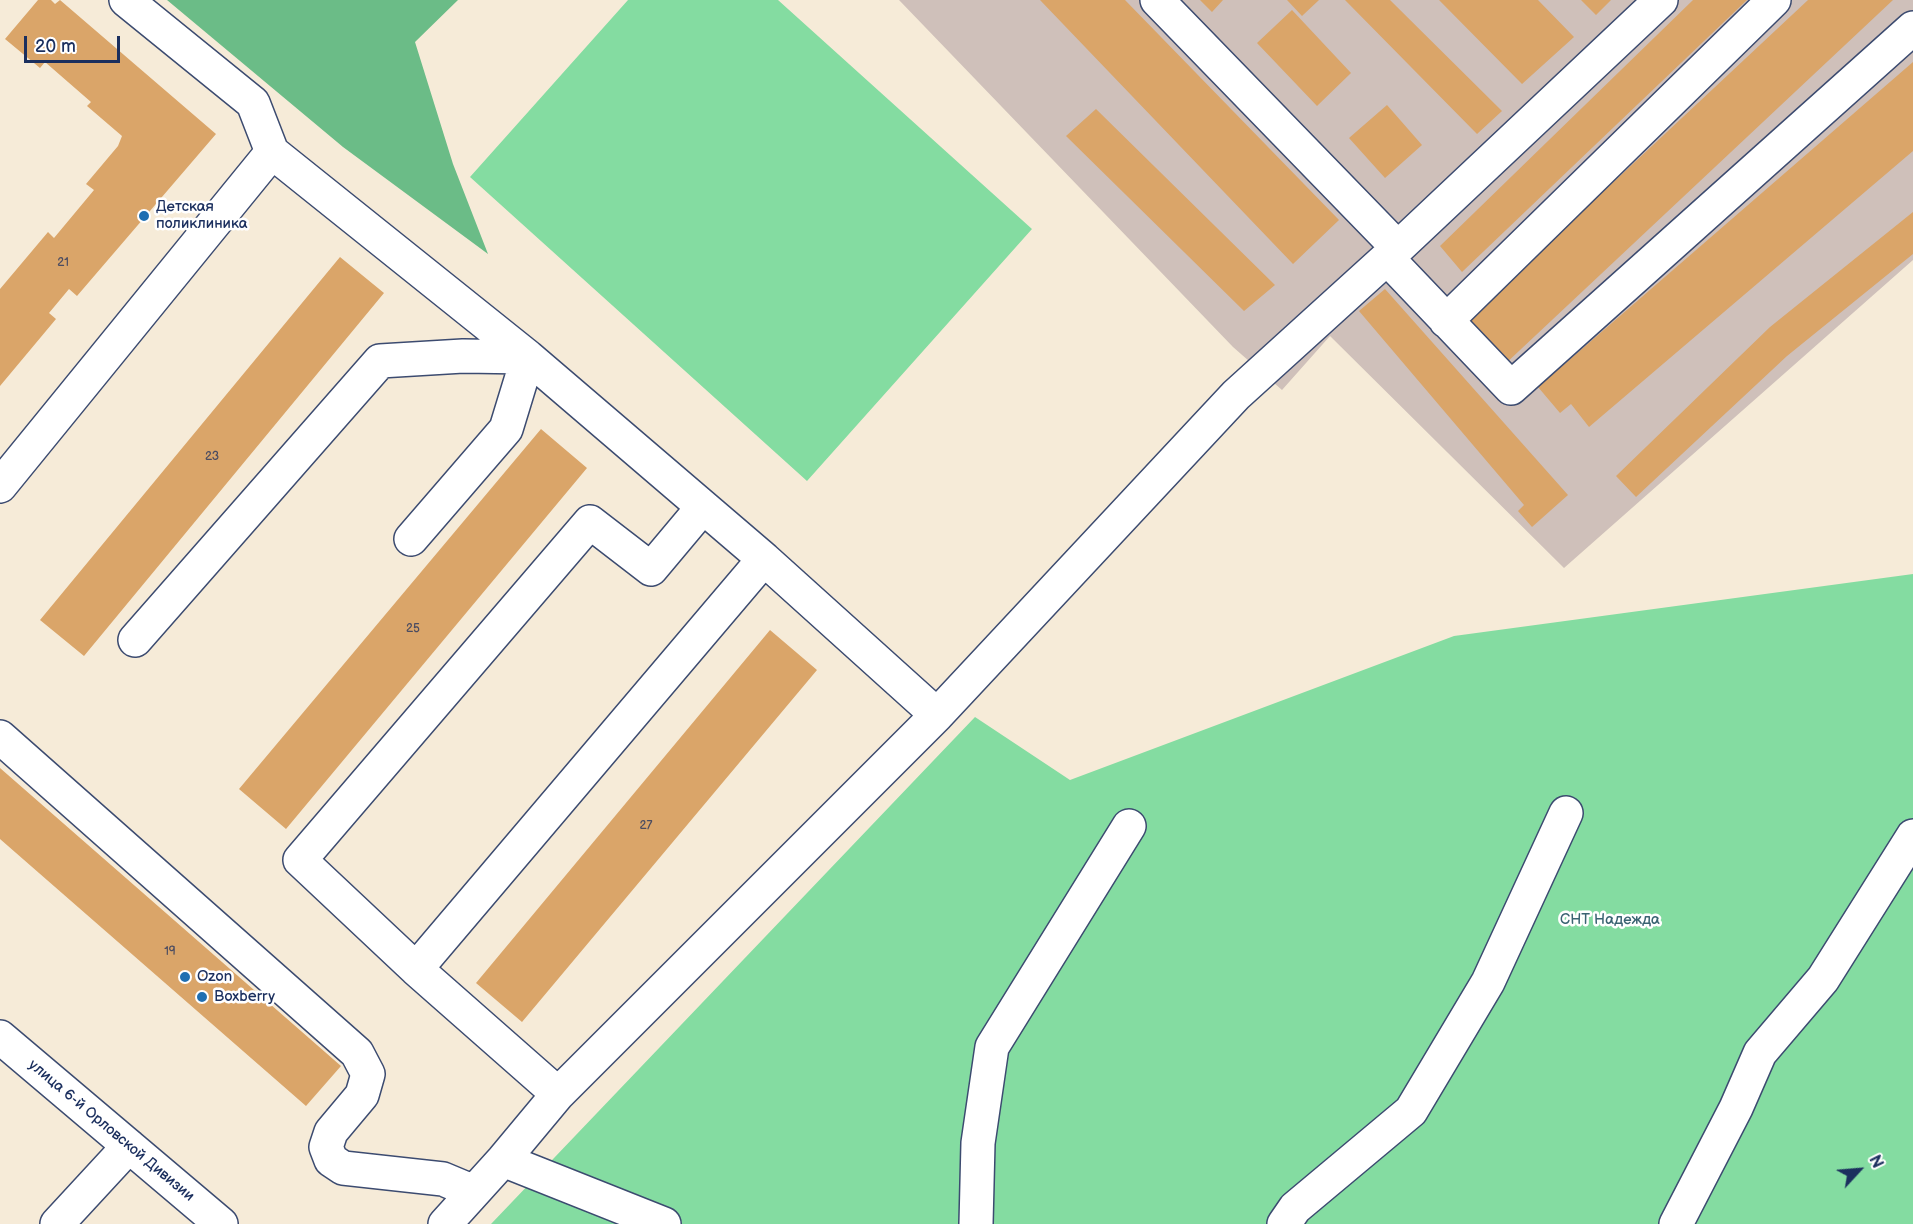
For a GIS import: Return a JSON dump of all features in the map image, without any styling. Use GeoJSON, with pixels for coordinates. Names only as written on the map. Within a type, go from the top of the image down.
{"type":"FeatureCollection","features":[{"type":"Feature","properties":{"kind":"street"},"geometry":{"type":"LineString","coordinates":[[126,0],[253,104],[272,152],[528,357],[764,559],[938,715]]}},
{"type":"Feature","properties":{"kind":"street"},"geometry":{"type":"LineString","coordinates":[[1157,0],[1392,253],[1446,321],[1511,388],[1913,28]]}},
{"type":"Feature","properties":{"kind":"street"},"geometry":{"type":"LineString","coordinates":[[445,1224],[558,1094],[938,715],[1236,395],[1392,253],[1661,0]]}},
{"type":"Feature","properties":{"kind":"street"},"geometry":{"type":"LineString","coordinates":[[1446,321],[1774,0]]}},
{"type":"Feature","properties":{"kind":"street"},"geometry":{"type":"LineString","coordinates":[[0,486],[272,152]]}},
{"type":"Feature","properties":{"kind":"street"},"geometry":{"type":"LineString","coordinates":[[135,640],[380,361],[463,356],[528,357]]}},
{"type":"Feature","properties":{"kind":"street"},"geometry":{"type":"LineString","coordinates":[[411,540],[506,429],[528,357]]}},
{"type":"Feature","properties":{"kind":"street"},"geometry":{"type":"LineString","coordinates":[[558,1094],[416,969],[300,860],[590,522],[651,569],[703,507]]}},
{"type":"Feature","properties":{"kind":"street"},"geometry":{"type":"LineString","coordinates":[[416,969],[764,559]]}},
{"type":"Feature","properties":{"kind":"street"},"geometry":{"type":"LineString","coordinates":[[0,737],[357,1053],[368,1074],[362,1095],[331,1132],[326,1147],[331,1160],[343,1168],[443,1179],[474,1192]]}},
{"type":"Feature","properties":{"kind":"street"},"geometry":{"type":"LineString","coordinates":[[1284,1224],[1295,1208],[1411,1111],[1488,982],[1566,813]]}},
{"type":"Feature","properties":{"kind":"street"},"geometry":{"type":"LineString","coordinates":[[976,1224],[978,1143],[992,1047],[1130,826]]}},
{"type":"Feature","properties":{"kind":"street"},"geometry":{"type":"LineString","coordinates":[[1676,1224],[1736,1108],[1760,1053],[1823,979],[1913,836]]}},
{"type":"Feature","properties":{"kind":"street","name":"улица 6-й Орловской Дивизии"},"geometry":{"type":"LineString","coordinates":[[0,1037],[221,1224]]}},
{"type":"Feature","properties":{"kind":"street"},"geometry":{"type":"LineString","coordinates":[[57,1224],[129,1146]]}},
{"type":"Feature","properties":{"kind":"street"},"geometry":{"type":"LineString","coordinates":[[503,1160],[664,1224]]}},
{"type":"Feature","properties":{"kind":"shaded area"},"geometry":{"type":"Polygon","coordinates":[[[899,0],[1913,0],[1913,260],[1564,568],[1330,336],[1282,390],[1233,347],[899,0]]]}},
{"type":"Feature","properties":{"kind":"green space"},"geometry":{"type":"Polygon","coordinates":[[[167,0],[458,0],[415,42],[453,164],[488,254],[343,147],[167,0]]]}},
{"type":"Feature","properties":{"kind":"green space"},"geometry":{"type":"Polygon","coordinates":[[[628,0],[778,0],[1032,229],[807,481],[470,177],[628,0]]]}},
{"type":"Feature","properties":{"kind":"green space","name":"СНТ Надежда"},"geometry":{"type":"Polygon","coordinates":[[[1913,574],[1913,1224],[491,1224],[975,717],[1070,780],[1454,636],[1913,574]]]}},
{"type":"Feature","properties":{"kind":"building"},"geometry":{"type":"Polygon","coordinates":[[[38,0],[51,0],[55,4],[60,0],[216,134],[77,296],[69,289],[49,313],[56,319],[0,386],[0,289],[48,232],[54,238],[94,190],[86,184],[118,146],[122,136],[87,106],[91,102],[45,62],[40,68],[5,39],[38,0]]]}},
{"type":"Feature","properties":{"kind":"building"},"geometry":{"type":"Polygon","coordinates":[[[1040,0],[1125,0],[1339,220],[1293,264],[1040,0]]]}},
{"type":"Feature","properties":{"kind":"building"},"geometry":{"type":"Polygon","coordinates":[[[1200,0],[1223,0],[1212,12],[1200,0]]]}},
{"type":"Feature","properties":{"kind":"building"},"geometry":{"type":"Polygon","coordinates":[[[1287,0],[1319,0],[1302,16],[1287,0]]]}},
{"type":"Feature","properties":{"kind":"building"},"geometry":{"type":"Polygon","coordinates":[[[1345,0],[1390,0],[1502,111],[1477,134],[1345,0]]]}},
{"type":"Feature","properties":{"kind":"building"},"geometry":{"type":"Polygon","coordinates":[[[1439,0],[1538,0],[1574,37],[1522,84],[1439,0]]]}},
{"type":"Feature","properties":{"kind":"building"},"geometry":{"type":"Polygon","coordinates":[[[1581,0],[1611,0],[1596,15],[1581,0]]]}},
{"type":"Feature","properties":{"kind":"building"},"geometry":{"type":"Polygon","coordinates":[[[1693,0],[1747,0],[1462,272],[1440,246],[1693,0]]]}},
{"type":"Feature","properties":{"kind":"building"},"geometry":{"type":"Polygon","coordinates":[[[1808,0],[1893,0],[1503,366],[1465,321],[1808,0]]]}},
{"type":"Feature","properties":{"kind":"building"},"geometry":{"type":"Polygon","coordinates":[[[1292,10],[1351,73],[1317,106],[1257,43],[1292,10]]]}},
{"type":"Feature","properties":{"kind":"building"},"geometry":{"type":"Polygon","coordinates":[[[1913,62],[1913,151],[1589,427],[1571,404],[1560,413],[1538,387],[1913,62]]]}},
{"type":"Feature","properties":{"kind":"building"},"geometry":{"type":"Polygon","coordinates":[[[1387,105],[1422,145],[1385,178],[1349,138],[1387,105]]]}},
{"type":"Feature","properties":{"kind":"building"},"geometry":{"type":"Polygon","coordinates":[[[1096,109],[1275,285],[1244,311],[1066,136],[1096,109]]]}},
{"type":"Feature","properties":{"kind":"building"},"geometry":{"type":"Polygon","coordinates":[[[1913,212],[1913,254],[1787,356],[1636,497],[1616,476],[1770,327],[1913,212]]]}},
{"type":"Feature","properties":{"kind":"building"},"geometry":{"type":"Polygon","coordinates":[[[340,257],[384,293],[84,656],[40,620],[340,257]]]}},
{"type":"Feature","properties":{"kind":"building"},"geometry":{"type":"Polygon","coordinates":[[[1385,289],[1568,495],[1532,527],[1518,511],[1524,505],[1359,311],[1385,289]]]}},
{"type":"Feature","properties":{"kind":"building"},"geometry":{"type":"Polygon","coordinates":[[[541,429],[587,468],[286,829],[239,789],[541,429]]]}},
{"type":"Feature","properties":{"kind":"building"},"geometry":{"type":"Polygon","coordinates":[[[770,630],[817,670],[522,1022],[476,983],[770,630]]]}},
{"type":"Feature","properties":{"kind":"building"},"geometry":{"type":"Polygon","coordinates":[[[0,768],[341,1066],[306,1106],[0,839],[0,768]]]}},
{"type":"Feature","properties":{"kind":"place","name":"Детская поликлиника"},"geometry":{"type":"Point","coordinates":[144,216]}},
{"type":"Feature","properties":{"kind":"place","name":"Ozon"},"geometry":{"type":"Point","coordinates":[185,977]}},
{"type":"Feature","properties":{"kind":"place","name":"Boxberry"},"geometry":{"type":"Point","coordinates":[202,997]}}]}
